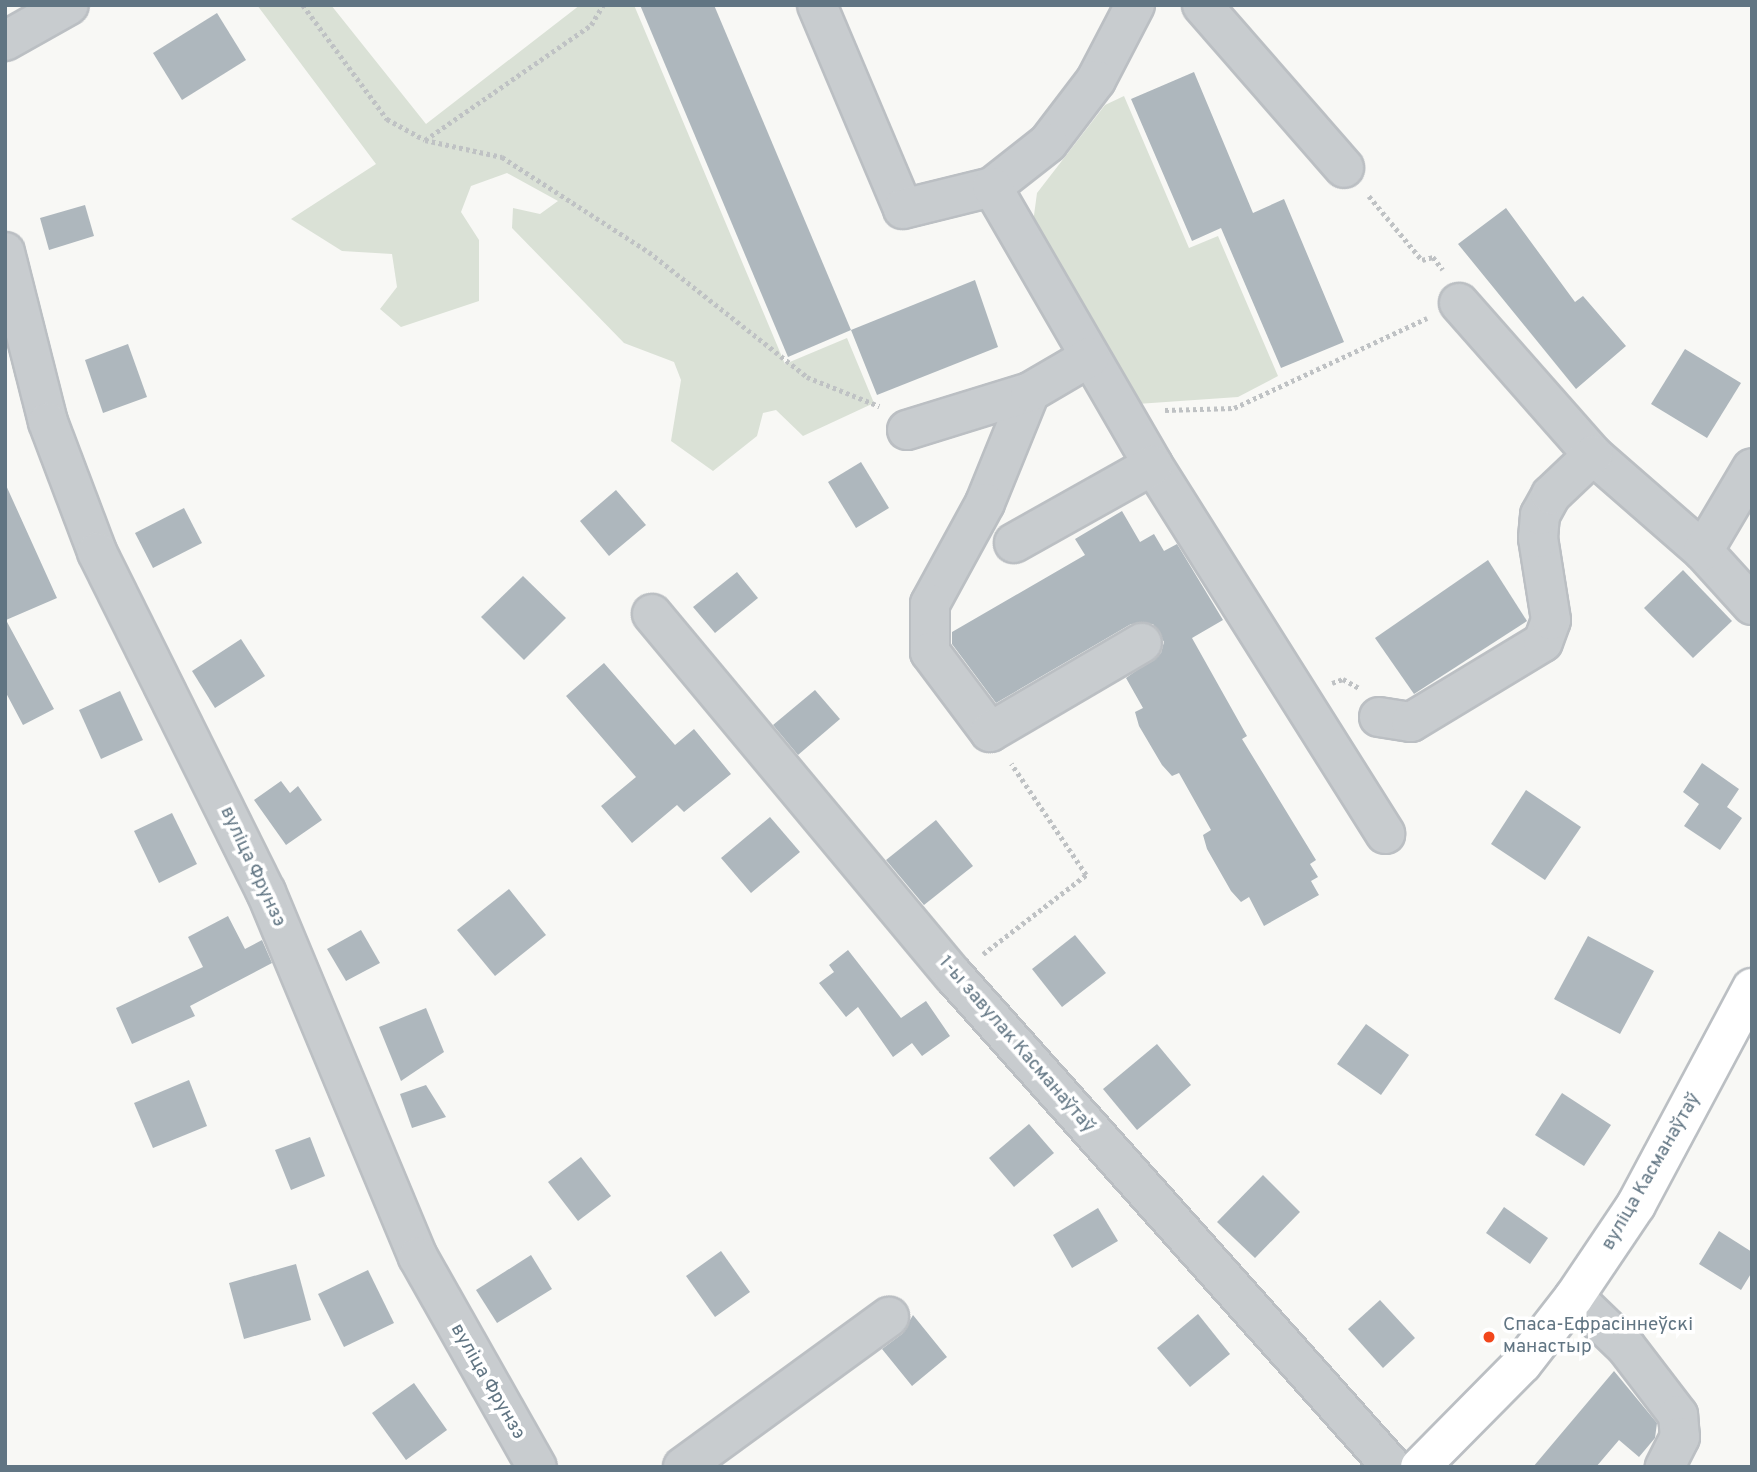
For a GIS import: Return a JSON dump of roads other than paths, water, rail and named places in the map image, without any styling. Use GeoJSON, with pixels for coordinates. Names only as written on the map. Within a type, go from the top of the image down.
{"type":"FeatureCollection","features":[{"type":"Feature","properties":{"kind":"main road","name":"вуліца Касманаўтаў"},"geometry":{"type":"LineString","coordinates":[[1420,1467],[1522,1364],[1574,1297],[1636,1205],[1752,988]]}},
{"type":"Feature","properties":{"kind":"street"},"geometry":{"type":"LineString","coordinates":[[5,41],[69,5]]}},
{"type":"Feature","properties":{"kind":"street"},"geometry":{"type":"LineString","coordinates":[[817,5],[904,209],[992,187],[1048,143],[1096,80],[1135,5]]}},
{"type":"Feature","properties":{"kind":"street"},"geometry":{"type":"LineString","coordinates":[[1202,5],[1344,167]]}},
{"type":"Feature","properties":{"kind":"street"},"geometry":{"type":"LineString","coordinates":[[992,187],[1153,466],[1385,834]]}},
{"type":"Feature","properties":{"kind":"street","name":"вуліца Фрунзэ"},"geometry":{"type":"LineString","coordinates":[[5,252],[48,422],[97,552],[266,892],[418,1257],[537,1467]]}},
{"type":"Feature","properties":{"kind":"street"},"geometry":{"type":"LineString","coordinates":[[1459,303],[1593,455],[1703,551],[1752,605]]}},
{"type":"Feature","properties":{"kind":"street"},"geometry":{"type":"LineString","coordinates":[[907,430],[1030,392],[1090,357]]}},
{"type":"Feature","properties":{"kind":"street"},"geometry":{"type":"LineString","coordinates":[[1030,392],[985,503],[930,604],[930,652],[990,733],[1142,643]]}},
{"type":"Feature","properties":{"kind":"street"},"geometry":{"type":"LineString","coordinates":[[1379,718],[1411,722],[1543,642],[1551,620],[1538,538],[1541,515],[1552,495],[1593,455]]}},
{"type":"Feature","properties":{"kind":"street"},"geometry":{"type":"LineString","coordinates":[[1014,543],[1153,466]]}},
{"type":"Feature","properties":{"kind":"street"},"geometry":{"type":"LineString","coordinates":[[1703,551],[1752,468]]}},
{"type":"Feature","properties":{"kind":"street","name":"1-ы завулак Касманаўтаў"},"geometry":{"type":"LineString","coordinates":[[652,614],[954,976],[1392,1467]]}},
{"type":"Feature","properties":{"kind":"street"},"geometry":{"type":"LineString","coordinates":[[1574,1297],[1626,1347],[1678,1415],[1680,1437],[1665,1467]]}},
{"type":"Feature","properties":{"kind":"street"},"geometry":{"type":"LineString","coordinates":[[683,1467],[889,1317]]}},
{"type":"Feature","properties":{"kind":"place","name":"Спаса-Ефрасіннеўскі манастыр"},"geometry":{"type":"Point","coordinates":[1489,1337]}}]}
